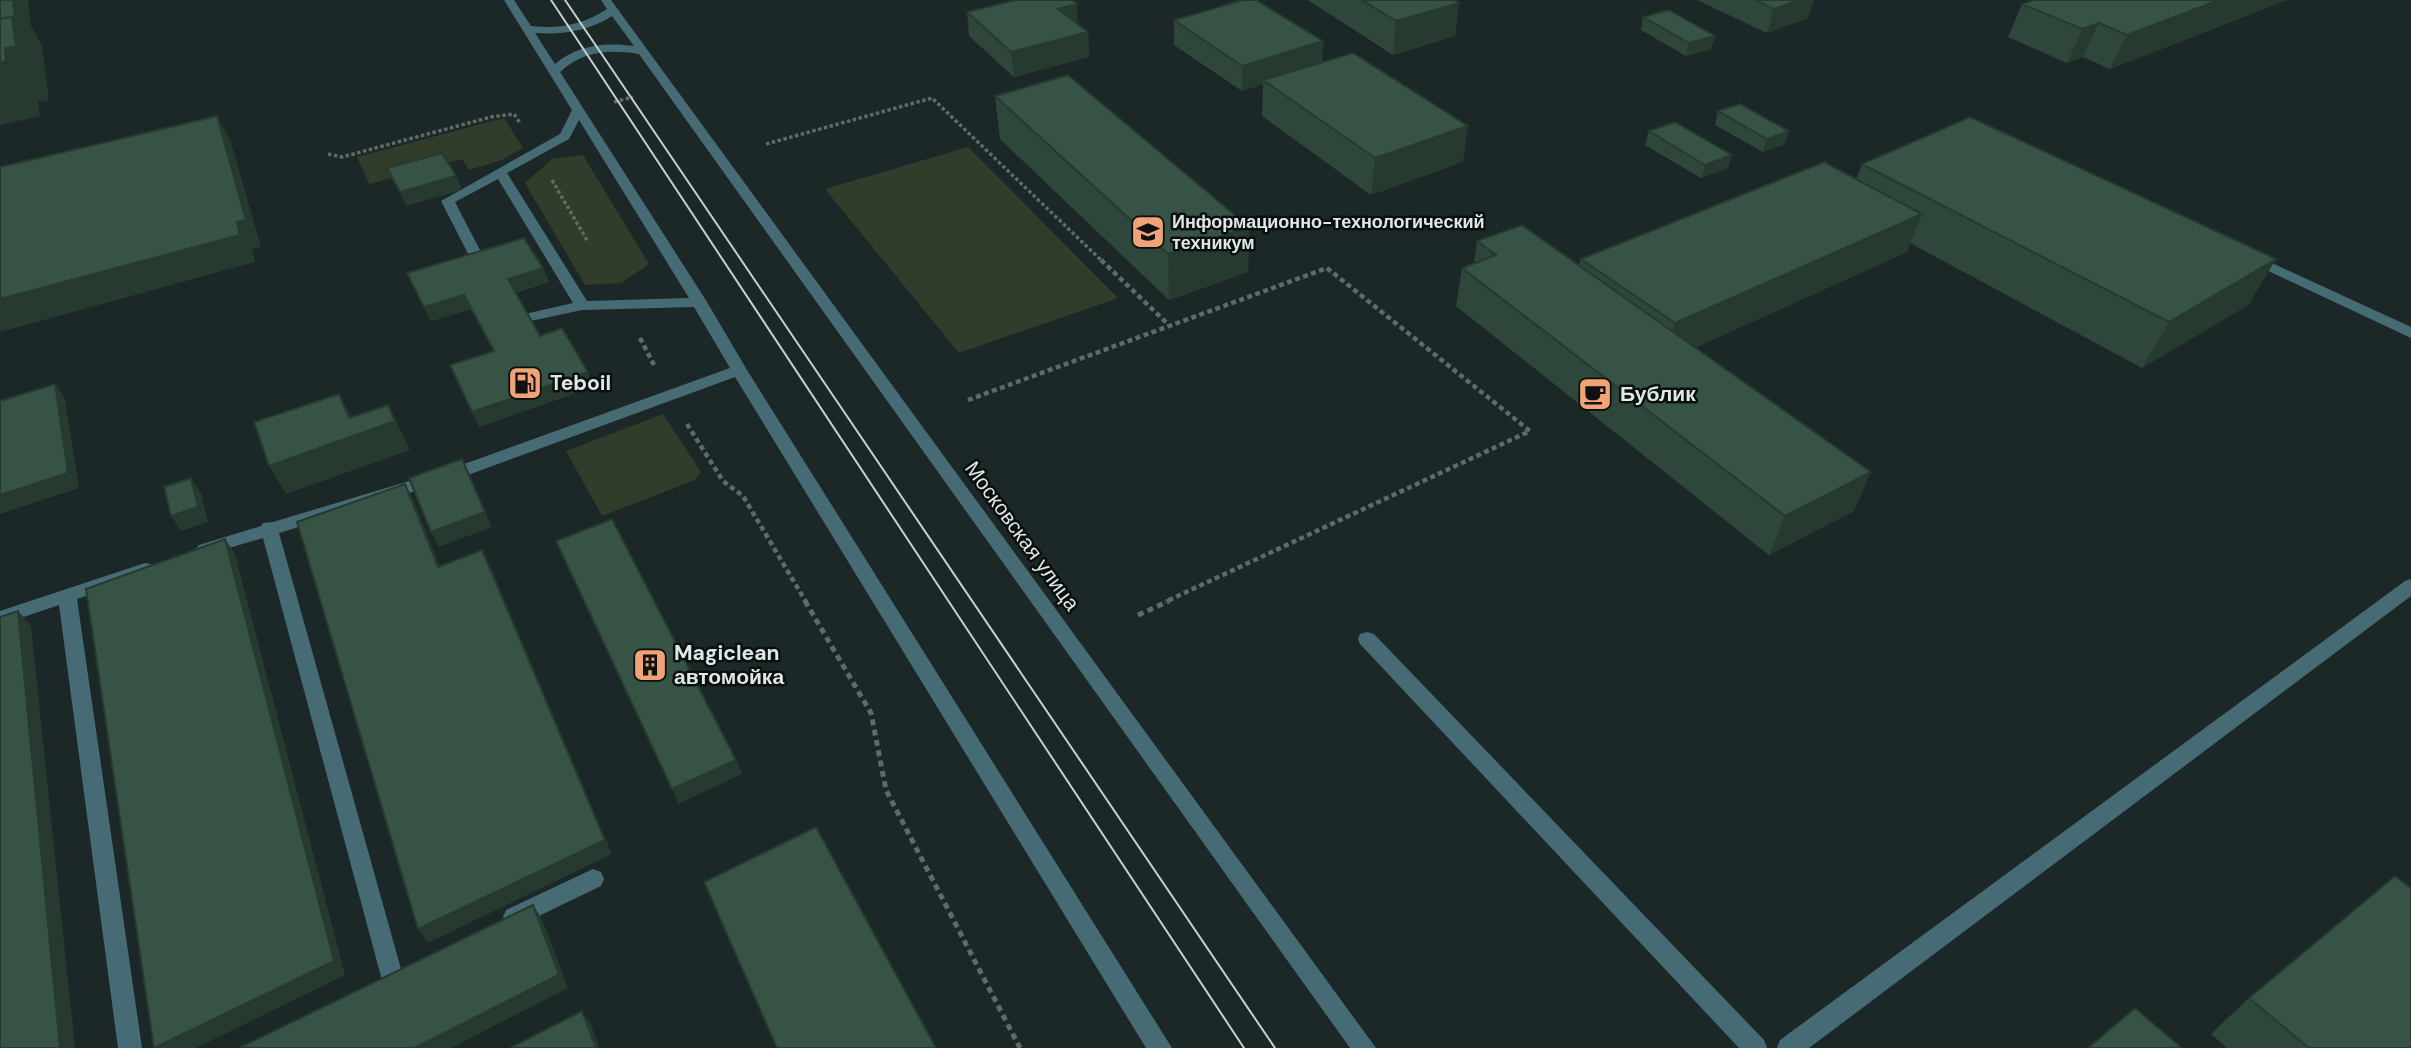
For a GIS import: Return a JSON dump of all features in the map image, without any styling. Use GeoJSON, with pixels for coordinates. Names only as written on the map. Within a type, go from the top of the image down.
{"type":"FeatureCollection","features":[{"type":"Feature","properties":{"kind":"street"},"geometry":{"type":"LineString","coordinates":[[509,0],[577,112],[700,302],[739,370],[1160,1048]]}},
{"type":"Feature","properties":{"kind":"street","name":"Московская улица"},"geometry":{"type":"LineString","coordinates":[[527,29],[549,32],[576,28],[600,20],[609,5],[1364,1048]]}},
{"type":"Feature","properties":{"kind":"street"},"geometry":{"type":"LineString","coordinates":[[552,72],[575,54],[591,49],[615,47],[642,51]]}},
{"type":"Feature","properties":{"kind":"street"},"geometry":{"type":"LineString","coordinates":[[577,112],[565,136],[448,201],[512,321],[582,306],[700,302]]}},
{"type":"Feature","properties":{"kind":"street"},"geometry":{"type":"LineString","coordinates":[[500,172],[582,306]]}},
{"type":"Feature","properties":{"kind":"street"},"geometry":{"type":"LineString","coordinates":[[2235,250],[2411,333]]}},
{"type":"Feature","properties":{"kind":"street"},"geometry":{"type":"LineString","coordinates":[[194,552],[461,471],[739,370]]}},
{"type":"Feature","properties":{"kind":"street"},"geometry":{"type":"LineString","coordinates":[[270,527],[391,976]]}},
{"type":"Feature","properties":{"kind":"street"},"geometry":{"type":"LineString","coordinates":[[0,618],[168,561]]}},
{"type":"Feature","properties":{"kind":"street"},"geometry":{"type":"LineString","coordinates":[[1789,1048],[2411,586]]}},
{"type":"Feature","properties":{"kind":"street"},"geometry":{"type":"LineString","coordinates":[[67,594],[130,1048]]}},
{"type":"Feature","properties":{"kind":"street"},"geometry":{"type":"LineString","coordinates":[[1367,639],[1755,1048]]}},
{"type":"Feature","properties":{"kind":"street"},"geometry":{"type":"LineString","coordinates":[[492,927],[593,879]]}},
{"type":"Feature","properties":{"kind":"street"},"geometry":{"type":"LineString","coordinates":[[366,988],[416,964]]}},
{"type":"Feature","properties":{"kind":"path"},"geometry":{"type":"LineString","coordinates":[[766,144],[932,98],[1170,326]]}},
{"type":"Feature","properties":{"kind":"path"},"geometry":{"type":"LineString","coordinates":[[328,153],[342,157],[491,117],[514,114],[522,127]]}},
{"type":"Feature","properties":{"kind":"path"},"geometry":{"type":"LineString","coordinates":[[968,400],[1327,268],[1530,431],[1138,615]]}},
{"type":"Feature","properties":{"kind":"path"},"geometry":{"type":"LineString","coordinates":[[636,332],[670,397],[723,481],[743,496],[871,713],[886,790],[1020,1048]]}},
{"type":"Feature","properties":{"kind":"green space"},"geometry":{"type":"Polygon","coordinates":[[[504,118],[523,148],[502,160],[469,170],[462,159],[369,184],[357,157],[504,118]]]}},
{"type":"Feature","properties":{"kind":"green space"},"geometry":{"type":"Polygon","coordinates":[[[968,147],[1118,298],[959,353],[825,189],[968,147]]]}},
{"type":"Feature","properties":{"kind":"green space"},"geometry":{"type":"Polygon","coordinates":[[[583,155],[649,264],[621,283],[585,285],[525,183],[552,159],[583,155]]]}},
{"type":"Feature","properties":{"kind":"green space"},"geometry":{"type":"Polygon","coordinates":[[[663,414],[701,472],[695,480],[602,516],[566,451],[663,414]]]}},
{"type":"Feature","properties":{"kind":"building"},"geometry":{"type":"Polygon","coordinates":[[[0,0],[13,0],[15,21],[12,17],[0,19],[0,0]]]}},
{"type":"Feature","properties":{"kind":"building"},"geometry":{"type":"Polygon","coordinates":[[[1016,0],[1072,0],[1077,4],[1058,9],[1088,32],[1011,52],[967,12],[1016,0]]]}},
{"type":"Feature","properties":{"kind":"building"},"geometry":{"type":"Polygon","coordinates":[[[1243,0],[1256,0],[1323,41],[1242,66],[1174,20],[1243,0]]]}},
{"type":"Feature","properties":{"kind":"building"},"geometry":{"type":"Polygon","coordinates":[[[1362,0],[1454,0],[1459,3],[1396,21],[1362,0]]]}},
{"type":"Feature","properties":{"kind":"building"},"geometry":{"type":"Polygon","coordinates":[[[1755,0],[1799,0],[1774,9],[1755,0]]]}},
{"type":"Feature","properties":{"kind":"building"},"geometry":{"type":"Polygon","coordinates":[[[2033,0],[2219,0],[2127,35],[2099,23],[2082,29],[2022,4],[2033,0]]]}},
{"type":"Feature","properties":{"kind":"building"},"geometry":{"type":"Polygon","coordinates":[[[1669,10],[1715,36],[1689,43],[1643,17],[1669,10]]]}},
{"type":"Feature","properties":{"kind":"building"},"geometry":{"type":"Polygon","coordinates":[[[12,17],[16,46],[5,48],[6,61],[0,63],[0,19],[12,17]]]}},
{"type":"Feature","properties":{"kind":"building"},"geometry":{"type":"Polygon","coordinates":[[[1353,53],[1468,126],[1375,158],[1263,80],[1353,53]]]}},
{"type":"Feature","properties":{"kind":"building"},"geometry":{"type":"Polygon","coordinates":[[[1068,75],[1249,227],[1168,254],[995,96],[1068,75]]]}},
{"type":"Feature","properties":{"kind":"building"},"geometry":{"type":"Polygon","coordinates":[[[1740,104],[1789,131],[1767,139],[1718,111],[1740,104]]]}},
{"type":"Feature","properties":{"kind":"building"},"geometry":{"type":"Polygon","coordinates":[[[217,116],[246,220],[237,222],[240,235],[0,299],[0,167],[217,116]]]}},
{"type":"Feature","properties":{"kind":"building"},"geometry":{"type":"Polygon","coordinates":[[[1970,117],[2276,259],[2169,322],[1862,164],[1970,117]]]}},
{"type":"Feature","properties":{"kind":"building"},"geometry":{"type":"Polygon","coordinates":[[[1675,122],[1732,155],[1705,165],[1649,131],[1675,122]]]}},
{"type":"Feature","properties":{"kind":"building"},"geometry":{"type":"Polygon","coordinates":[[[442,153],[456,176],[400,192],[387,168],[442,153]]]}},
{"type":"Feature","properties":{"kind":"building"},"geometry":{"type":"Polygon","coordinates":[[[1824,162],[1922,214],[1675,323],[1581,259],[1824,162]]]}},
{"type":"Feature","properties":{"kind":"building"},"geometry":{"type":"Polygon","coordinates":[[[1522,225],[1871,472],[1785,516],[1462,268],[1496,255],[1477,241],[1522,225]]]}},
{"type":"Feature","properties":{"kind":"building"},"geometry":{"type":"Polygon","coordinates":[[[524,238],[543,268],[508,279],[540,336],[562,328],[588,372],[472,412],[450,365],[494,351],[464,295],[424,307],[407,273],[524,238]]]}},
{"type":"Feature","properties":{"kind":"building"},"geometry":{"type":"Polygon","coordinates":[[[55,384],[68,473],[0,495],[0,401],[55,384]]]}},
{"type":"Feature","properties":{"kind":"building"},"geometry":{"type":"Polygon","coordinates":[[[339,394],[349,418],[388,405],[395,421],[269,466],[254,422],[339,394]]]}},
{"type":"Feature","properties":{"kind":"building"},"geometry":{"type":"Polygon","coordinates":[[[462,459],[485,512],[431,532],[409,478],[462,459]]]}},
{"type":"Feature","properties":{"kind":"building"},"geometry":{"type":"Polygon","coordinates":[[[191,478],[198,507],[171,516],[164,487],[191,478]]]}},
{"type":"Feature","properties":{"kind":"building"},"geometry":{"type":"Polygon","coordinates":[[[405,484],[438,567],[482,550],[605,840],[418,929],[297,522],[405,484]]]}},
{"type":"Feature","properties":{"kind":"building","name":"Magiclean автомойка"},"geometry":{"type":"Polygon","coordinates":[[[612,519],[736,760],[672,789],[556,541],[612,519]]]}},
{"type":"Feature","properties":{"kind":"building"},"geometry":{"type":"Polygon","coordinates":[[[225,539],[334,961],[154,1048],[86,589],[225,539]]]}},
{"type":"Feature","properties":{"kind":"building"},"geometry":{"type":"Polygon","coordinates":[[[18,611],[60,1048],[0,1048],[0,617],[18,611]]]}},
{"type":"Feature","properties":{"kind":"building"},"geometry":{"type":"Polygon","coordinates":[[[816,827],[936,1048],[777,1048],[704,882],[816,827]]]}},
{"type":"Feature","properties":{"kind":"building"},"geometry":{"type":"Polygon","coordinates":[[[2395,876],[2411,888],[2411,1048],[2309,1048],[2249,998],[2395,876]]]}},
{"type":"Feature","properties":{"kind":"building"},"geometry":{"type":"Polygon","coordinates":[[[533,905],[559,975],[414,1048],[239,1048],[533,905]]]}},
{"type":"Feature","properties":{"kind":"building"},"geometry":{"type":"Polygon","coordinates":[[[2135,1008],[2182,1048],[2088,1048],[2135,1008]]]}},
{"type":"Feature","properties":{"kind":"building"},"geometry":{"type":"Polygon","coordinates":[[[582,1011],[596,1048],[510,1048],[582,1011]]]}},
{"type":"Feature","properties":{"kind":"tram line"},"geometry":{"type":"LineString","coordinates":[[551,0],[1244,1048]]}},
{"type":"Feature","properties":{"kind":"tram line"},"geometry":{"type":"LineString","coordinates":[[565,0],[1275,1048]]}},
{"type":"Feature","properties":{"kind":"place","name":"Информационно-технологический техникум"},"geometry":{"type":"Point","coordinates":[1148,232]}},
{"type":"Feature","properties":{"kind":"place","name":"Teboil"},"geometry":{"type":"Point","coordinates":[525,383]}},
{"type":"Feature","properties":{"kind":"place","name":"Бублик"},"geometry":{"type":"Point","coordinates":[1595,394]}},
{"type":"Feature","properties":{"kind":"place","name":"Magiclean автомойка"},"geometry":{"type":"Point","coordinates":[650,665]}}]}
